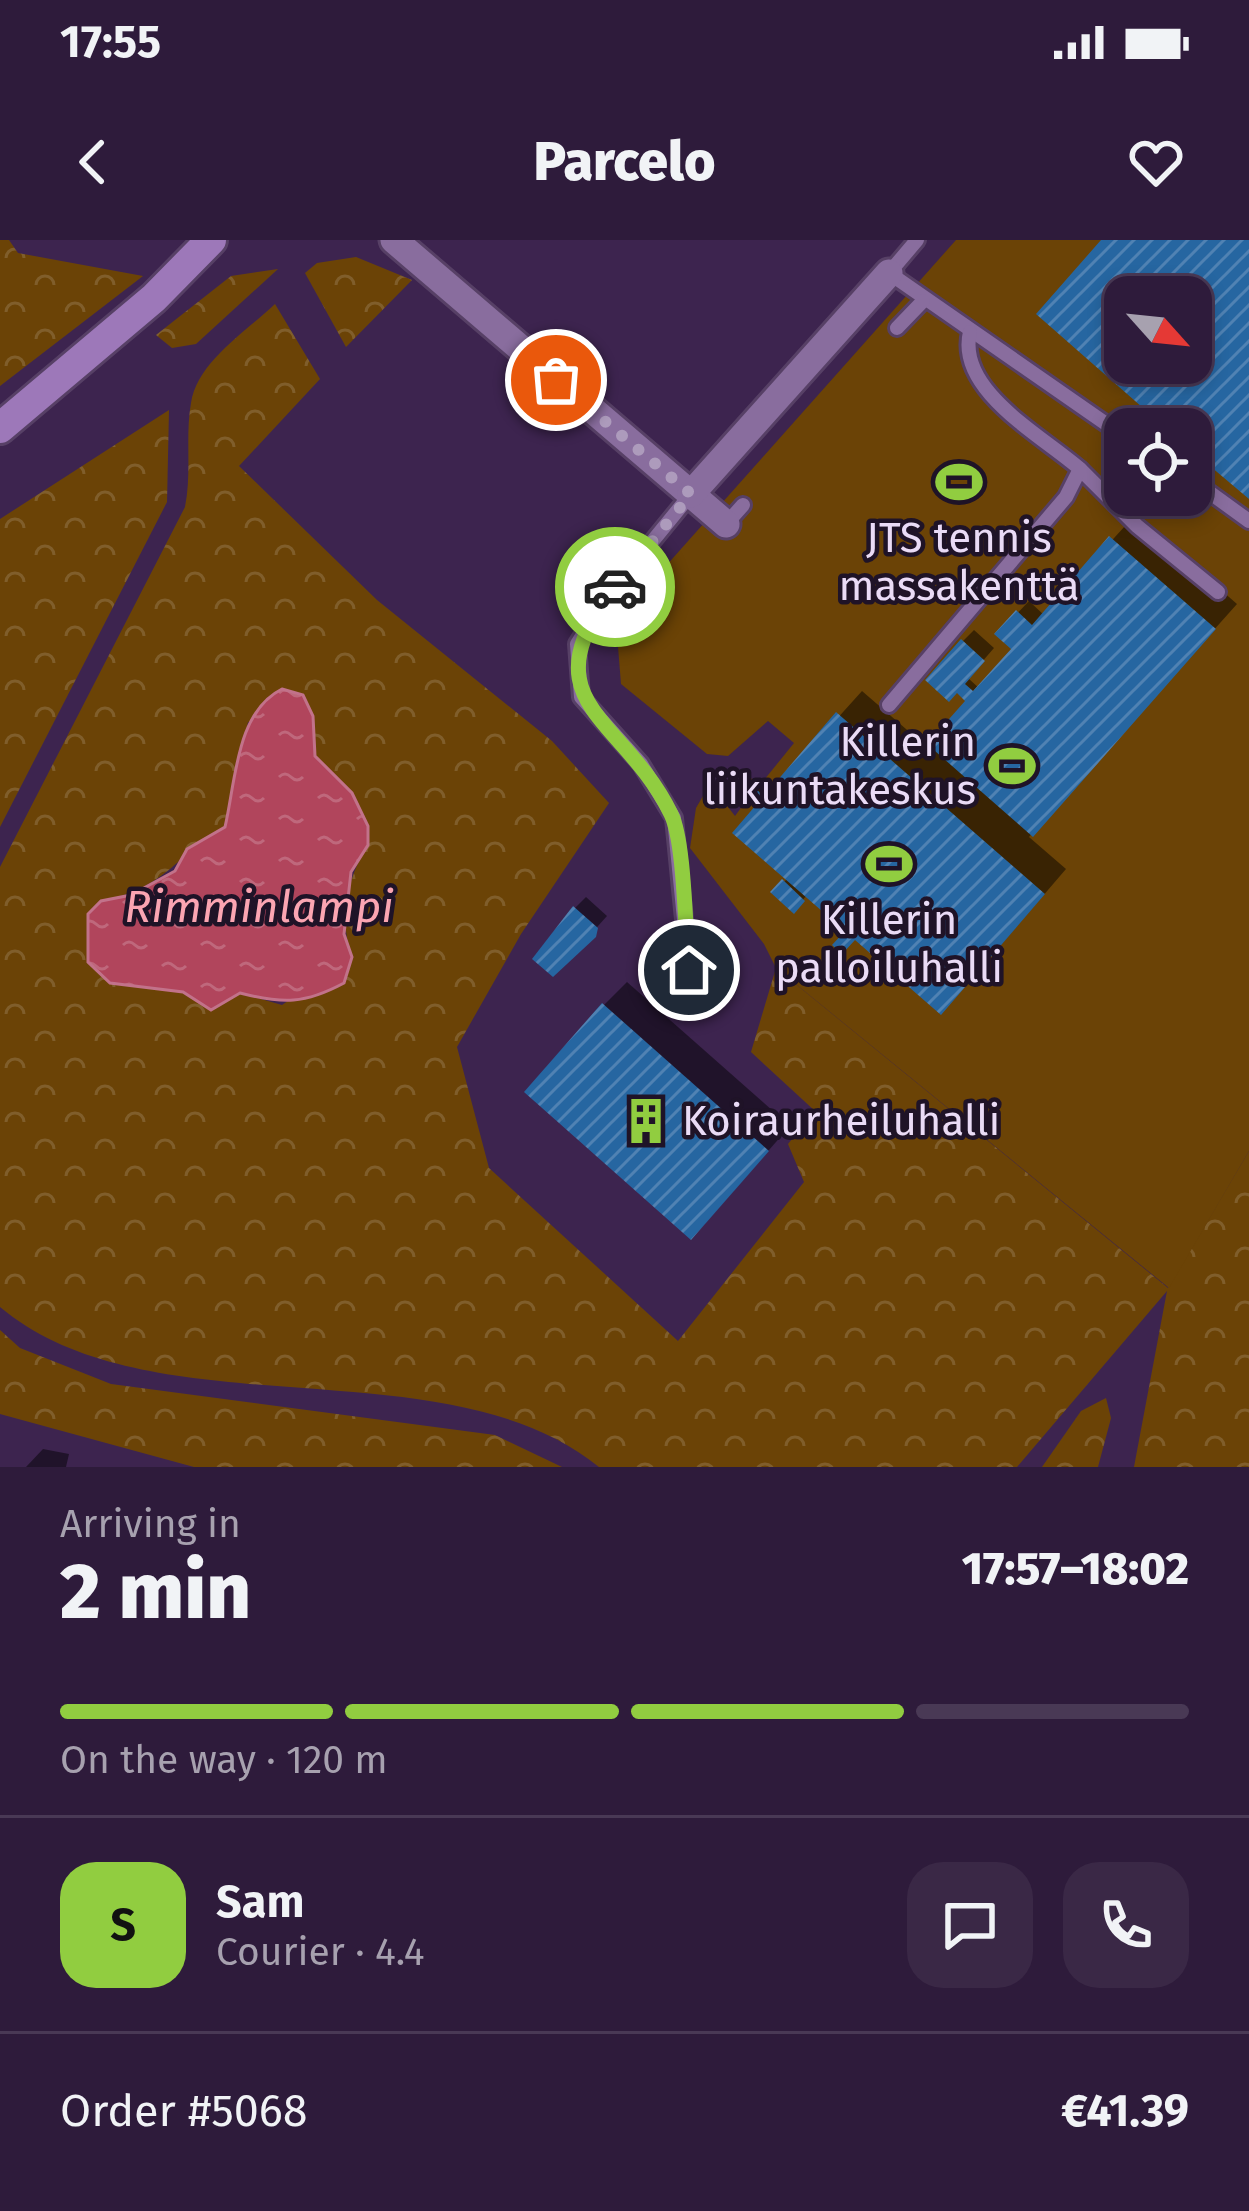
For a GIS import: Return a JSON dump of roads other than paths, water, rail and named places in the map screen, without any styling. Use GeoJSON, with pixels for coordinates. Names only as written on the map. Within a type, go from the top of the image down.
{"type":"FeatureCollection","features":[{"type":"Feature","properties":{"kind":"street"},"geometry":{"type":"LineString","coordinates":[[0,428],[154,298],[212,240]]}},
{"type":"Feature","properties":{"kind":"street"},"geometry":{"type":"LineString","coordinates":[[394,240],[691,494],[735,514]]}},
{"type":"Feature","properties":{"kind":"street"},"geometry":{"type":"LineString","coordinates":[[691,494],[889,273]]}},
{"type":"Feature","properties":{"kind":"lane"},"geometry":{"type":"LineString","coordinates":[[917,240],[889,273],[1104,423]]}},
{"type":"Feature","properties":{"kind":"lane"},"geometry":{"type":"LineString","coordinates":[[897,328],[923,301]]}},
{"type":"Feature","properties":{"kind":"lane"},"geometry":{"type":"LineString","coordinates":[[970,332],[966,350],[979,383],[1080,469],[1137,526],[1218,592]]}},
{"type":"Feature","properties":{"kind":"lane"},"geometry":{"type":"LineString","coordinates":[[889,705],[1066,496],[1080,469]]}},
{"type":"Feature","properties":{"kind":"lane"},"geometry":{"type":"LineString","coordinates":[[689,970],[674,818],[640,764],[581,697],[577,644],[607,597],[691,494]]}},
{"type":"Feature","properties":{"kind":"lane"},"geometry":{"type":"LineString","coordinates":[[1212,494],[1249,521]]}},
{"type":"Feature","properties":{"kind":"water","name":"Rimminlampi"},"geometry":{"type":"Polygon","coordinates":[[[282,689],[303,695],[313,716],[315,756],[352,793],[368,826],[368,845],[351,872],[344,934],[352,957],[344,983],[294,1000],[240,993],[211,1010],[183,992],[110,983],[88,962],[88,914],[101,901],[131,895],[175,871],[187,849],[225,827],[247,730],[255,714],[282,689]]]}},
{"type":"Feature","properties":{"kind":"place","name":"JTS tennis massakenttä"},"geometry":{"type":"Point","coordinates":[959,482]}},
{"type":"Feature","properties":{"kind":"place","name":"Killerin liikuntakeskus"},"geometry":{"type":"Point","coordinates":[1012,766]}},
{"type":"Feature","properties":{"kind":"place","name":"Killerin palloiluhalli"},"geometry":{"type":"Point","coordinates":[889,864]}},
{"type":"Feature","properties":{"kind":"place","name":"Koiraurheiluhalli"},"geometry":{"type":"Point","coordinates":[646,1121]}}]}
